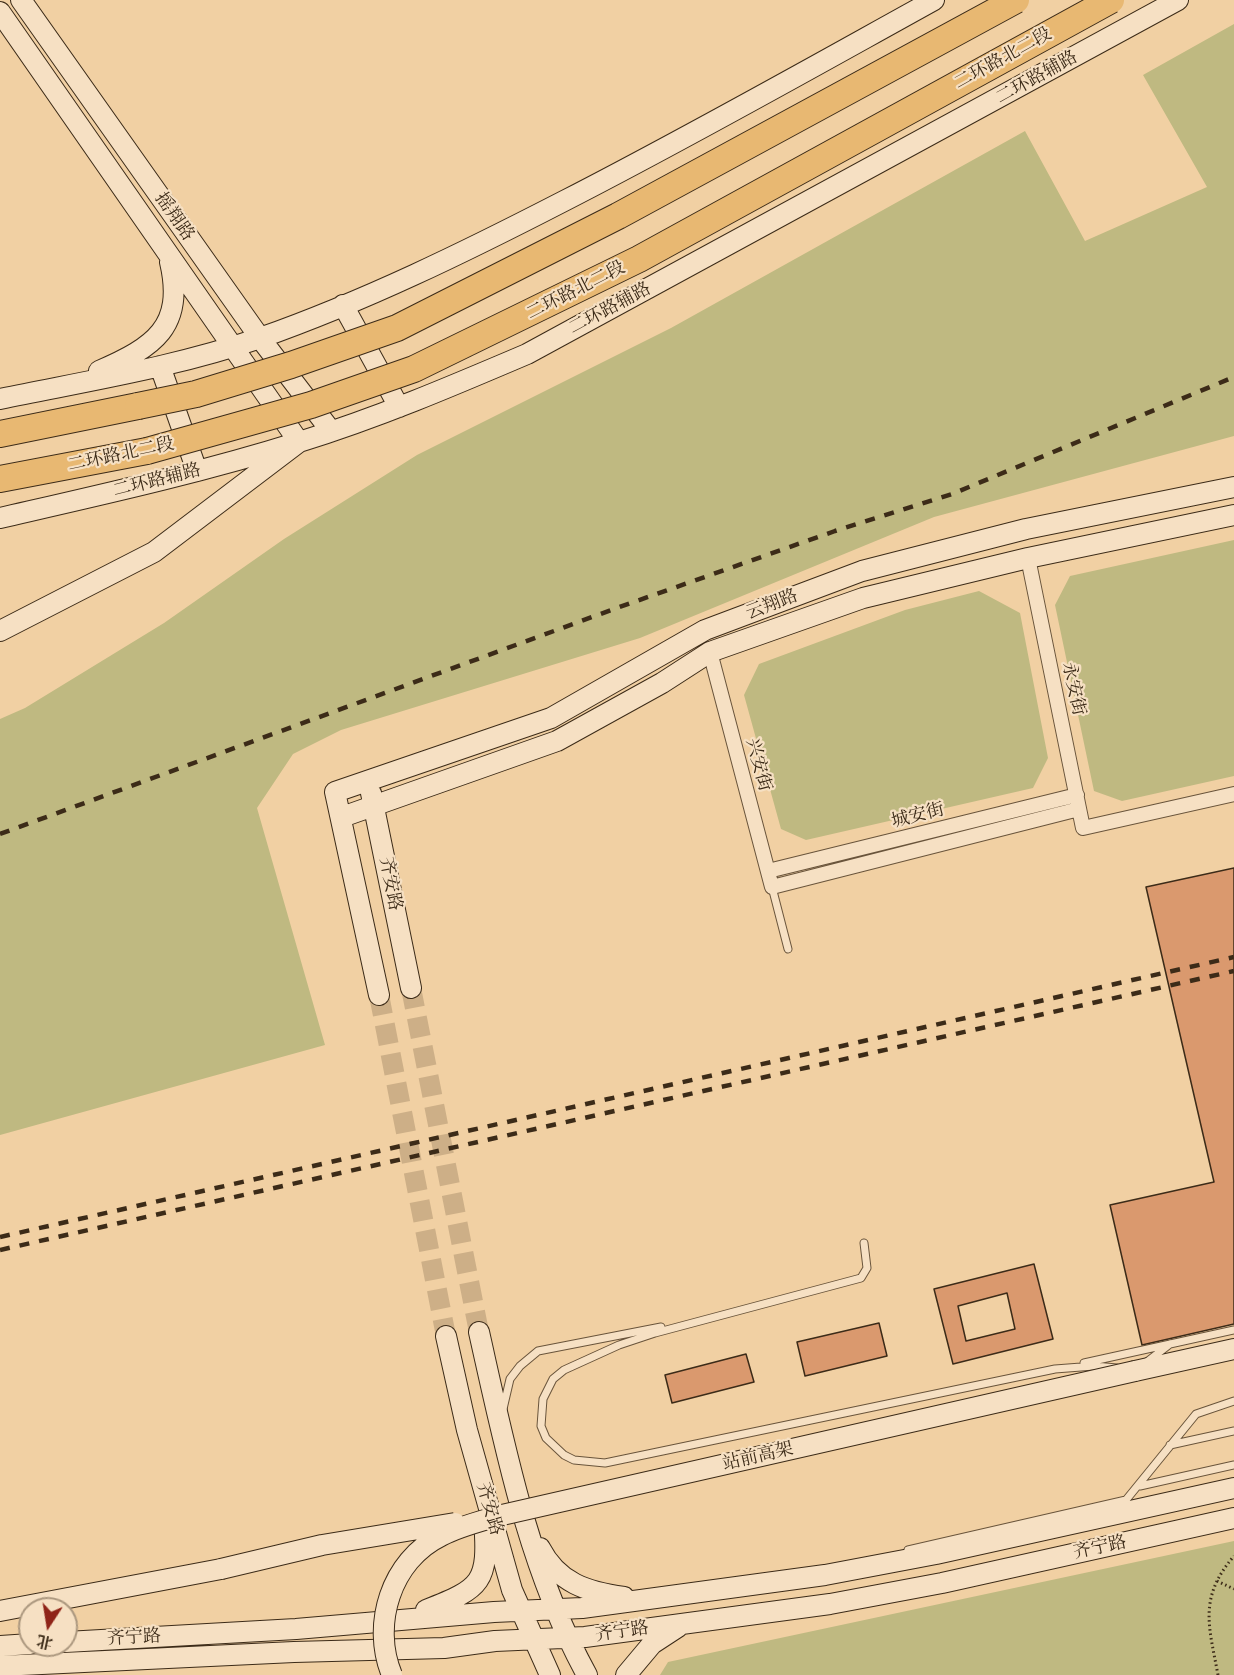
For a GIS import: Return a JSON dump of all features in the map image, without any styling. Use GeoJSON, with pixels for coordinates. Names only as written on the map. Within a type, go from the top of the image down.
{"type":"FeatureCollection","features":[{"type":"Feature","properties":{"kind":"highway"},"geometry":{"type":"LineString","coordinates":[[2,433],[196,394],[291,365],[397,328],[618,216],[1016,0]]}},
{"type":"Feature","properties":{"kind":"highway","name":"二环路北二段"},"geometry":{"type":"LineString","coordinates":[[5,478],[147,451],[205,436],[311,405],[414,369],[639,259],[1111,0]]}},
{"type":"Feature","properties":{"kind":"street","name":"摇翔路"},"geometry":{"type":"LineString","coordinates":[[21,0],[260,338],[331,431]]}},
{"type":"Feature","properties":{"kind":"street"},"geometry":{"type":"LineString","coordinates":[[0,399],[160,366],[233,346],[260,338],[343,305],[472,248],[645,159],[934,0]]}},
{"type":"Feature","properties":{"kind":"street","name":"二环路辅路"},"geometry":{"type":"LineString","coordinates":[[0,518],[197,471],[299,442],[399,407],[527,354],[1178,0]]}},
{"type":"Feature","properties":{"kind":"street","name":"摇翔路"},"geometry":{"type":"LineString","coordinates":[[0,12],[299,442]]}},
{"type":"Feature","properties":{"kind":"street"},"geometry":{"type":"LineString","coordinates":[[67,385],[141,351],[161,332],[174,309],[175,286],[167,251]]}},
{"type":"Feature","properties":{"kind":"street"},"geometry":{"type":"LineString","coordinates":[[343,305],[399,407]]}},
{"type":"Feature","properties":{"kind":"street"},"geometry":{"type":"LineString","coordinates":[[160,366],[197,471]]}},
{"type":"Feature","properties":{"kind":"street"},"geometry":{"type":"LineString","coordinates":[[0,631],[154,552],[299,442]]}},
{"type":"Feature","properties":{"kind":"street","name":"云翔路"},"geometry":{"type":"LineString","coordinates":[[335,792],[551,718],[654,662],[705,630],[861,571],[1026,529],[1234,487]]}},
{"type":"Feature","properties":{"kind":"street","name":"云翔路"},"geometry":{"type":"LineString","coordinates":[[342,817],[557,741],[662,683],[710,652],[863,598],[1028,558],[1234,515]]}},
{"type":"Feature","properties":{"kind":"street","name":"永安街"},"geometry":{"type":"LineString","coordinates":[[1028,558],[1083,828],[1234,794]]}},
{"type":"Feature","properties":{"kind":"street","name":"兴安街"},"geometry":{"type":"LineString","coordinates":[[710,652],[772,887]]}},
{"type":"Feature","properties":{"kind":"street","name":"齐安路"},"geometry":{"type":"LineString","coordinates":[[368,780],[411,988]]}},
{"type":"Feature","properties":{"kind":"street","name":"齐安路"},"geometry":{"type":"LineString","coordinates":[[335,792],[379,995]]}},
{"type":"Feature","properties":{"kind":"street","name":"城安街"},"geometry":{"type":"LineString","coordinates":[[768,871],[1078,802]]}},
{"type":"Feature","properties":{"kind":"street","name":"城安街"},"geometry":{"type":"LineString","coordinates":[[772,887],[1078,802]]}},
{"type":"Feature","properties":{"kind":"street"},"geometry":{"type":"LineString","coordinates":[[479,1332],[500,1423],[545,1587],[587,1675]]}},
{"type":"Feature","properties":{"kind":"street","name":"齐安路"},"geometry":{"type":"LineString","coordinates":[[446,1336],[482,1481],[512,1588],[550,1675]]}},
{"type":"Feature","properties":{"kind":"street","name":"站前高架"},"geometry":{"type":"LineString","coordinates":[[392,1675],[384,1643],[384,1620],[390,1593],[401,1572],[417,1554],[440,1536],[502,1515],[1234,1349]]}},
{"type":"Feature","properties":{"kind":"street"},"geometry":{"type":"LineString","coordinates":[[401,1621],[461,1597],[479,1579],[486,1555],[482,1481]]}},
{"type":"Feature","properties":{"kind":"street","name":"齐宁路"},"geometry":{"type":"LineString","coordinates":[[78,1641],[401,1621],[648,1599],[825,1575],[936,1554],[1234,1488]]}},
{"type":"Feature","properties":{"kind":"street"},"geometry":{"type":"LineString","coordinates":[[0,1611],[221,1569],[322,1545],[502,1515]]}},
{"type":"Feature","properties":{"kind":"street","name":"齐宁路"},"geometry":{"type":"LineString","coordinates":[[0,1666],[294,1652],[444,1648],[495,1641],[568,1638],[830,1604],[920,1587],[1234,1518]]}},
{"type":"Feature","properties":{"kind":"street"},"geometry":{"type":"LineString","coordinates":[[527,1522],[548,1564],[563,1579],[594,1591],[648,1599]]}},
{"type":"Feature","properties":{"kind":"street"},"geometry":{"type":"LineString","coordinates":[[626,1675],[652,1644],[669,1631],[687,1623]]}},
{"type":"Feature","properties":{"kind":"street"},"geometry":{"type":"LineString","coordinates":[[0,1646],[18,1645]]}},
{"type":"Feature","properties":{"kind":"lane"},"geometry":{"type":"LineString","coordinates":[[772,887],[788,950]]}},
{"type":"Feature","properties":{"kind":"lane"},"geometry":{"type":"LineString","coordinates":[[864,1243],[867,1268],[861,1278],[694,1322],[619,1345],[564,1370],[553,1379],[543,1399],[541,1426],[546,1438],[564,1455],[594,1464],[1054,1370],[1234,1330]]}},
{"type":"Feature","properties":{"kind":"lane"},"geometry":{"type":"LineString","coordinates":[[500,1423],[510,1379],[520,1366],[538,1352],[572,1343],[694,1322]]}},
{"type":"Feature","properties":{"kind":"lane"},"geometry":{"type":"LineString","coordinates":[[1054,1370],[1094,1366],[1135,1371],[1170,1344]]}},
{"type":"Feature","properties":{"kind":"lane"},"geometry":{"type":"LineString","coordinates":[[825,1575],[929,1544],[1126,1500],[1140,1486],[1196,1414],[1234,1401]]}},
{"type":"Feature","properties":{"kind":"lane"},"geometry":{"type":"LineString","coordinates":[[1170,1445],[1234,1431]]}},
{"type":"Feature","properties":{"kind":"lane"},"geometry":{"type":"LineString","coordinates":[[1140,1486],[1234,1465]]}},
{"type":"Feature","properties":{"kind":"path"},"geometry":{"type":"LineString","coordinates":[[1218,1675],[1210,1630],[1209,1598],[1217,1581],[1234,1556]]}},
{"type":"Feature","properties":{"kind":"path"},"geometry":{"type":"LineString","coordinates":[[1217,1581],[1234,1589]]}},
{"type":"Feature","properties":{"kind":"shaded area"},"geometry":{"type":"Polygon","coordinates":[[[1234,24],[1234,436],[934,517],[640,638],[341,730],[293,754],[257,808],[325,1045],[0,1135],[0,719],[25,708],[164,623],[284,539],[417,455],[671,328],[1025,131],[1085,241],[1207,187],[1143,75],[1234,24]]]}},
{"type":"Feature","properties":{"kind":"shaded area"},"geometry":{"type":"Polygon","coordinates":[[[1234,540],[1234,776],[1122,801],[1094,791],[1055,605],[1070,576],[1234,540]]]}},
{"type":"Feature","properties":{"kind":"shaded area"},"geometry":{"type":"Polygon","coordinates":[[[979,591],[1020,613],[1048,758],[1033,788],[806,840],[781,829],[744,695],[759,664],[905,610],[979,591]]]}},
{"type":"Feature","properties":{"kind":"shaded area"},"geometry":{"type":"Polygon","coordinates":[[[1234,1541],[1234,1675],[660,1675],[668,1662],[1234,1541]]]}},
{"type":"Feature","properties":{"kind":"building"},"geometry":{"type":"Polygon","coordinates":[[[1234,868],[1234,1324],[1142,1345],[1110,1205],[1214,1182],[1146,887],[1234,868]]]}},
{"type":"Feature","properties":{"kind":"building"},"geometry":{"type":"Polygon","coordinates":[[[1034,1264],[1053,1339],[953,1364],[934,1289],[1034,1264]],[[1007,1293],[958,1306],[966,1341],[1015,1329],[1007,1293]]]}},
{"type":"Feature","properties":{"kind":"building"},"geometry":{"type":"Polygon","coordinates":[[[879,1323],[887,1356],[805,1376],[797,1342],[879,1323]]]}},
{"type":"Feature","properties":{"kind":"building"},"geometry":{"type":"Polygon","coordinates":[[[746,1354],[754,1382],[672,1403],[665,1375],[746,1354]]]}},
{"type":"Feature","properties":{"kind":"tunnel"},"geometry":{"type":"LineString","coordinates":[[411,988],[479,1332]]}},
{"type":"Feature","properties":{"kind":"tunnel"},"geometry":{"type":"LineString","coordinates":[[379,995],[446,1336]]}},
{"type":"Feature","properties":{"kind":"railway"},"geometry":{"type":"LineString","coordinates":[[0,834],[614,609],[835,531],[952,494],[1234,377]]}},
{"type":"Feature","properties":{"kind":"railway"},"geometry":{"type":"LineString","coordinates":[[0,1237],[1234,957]]}},
{"type":"Feature","properties":{"kind":"railway"},"geometry":{"type":"LineString","coordinates":[[0,1250],[1234,971]]}}]}
